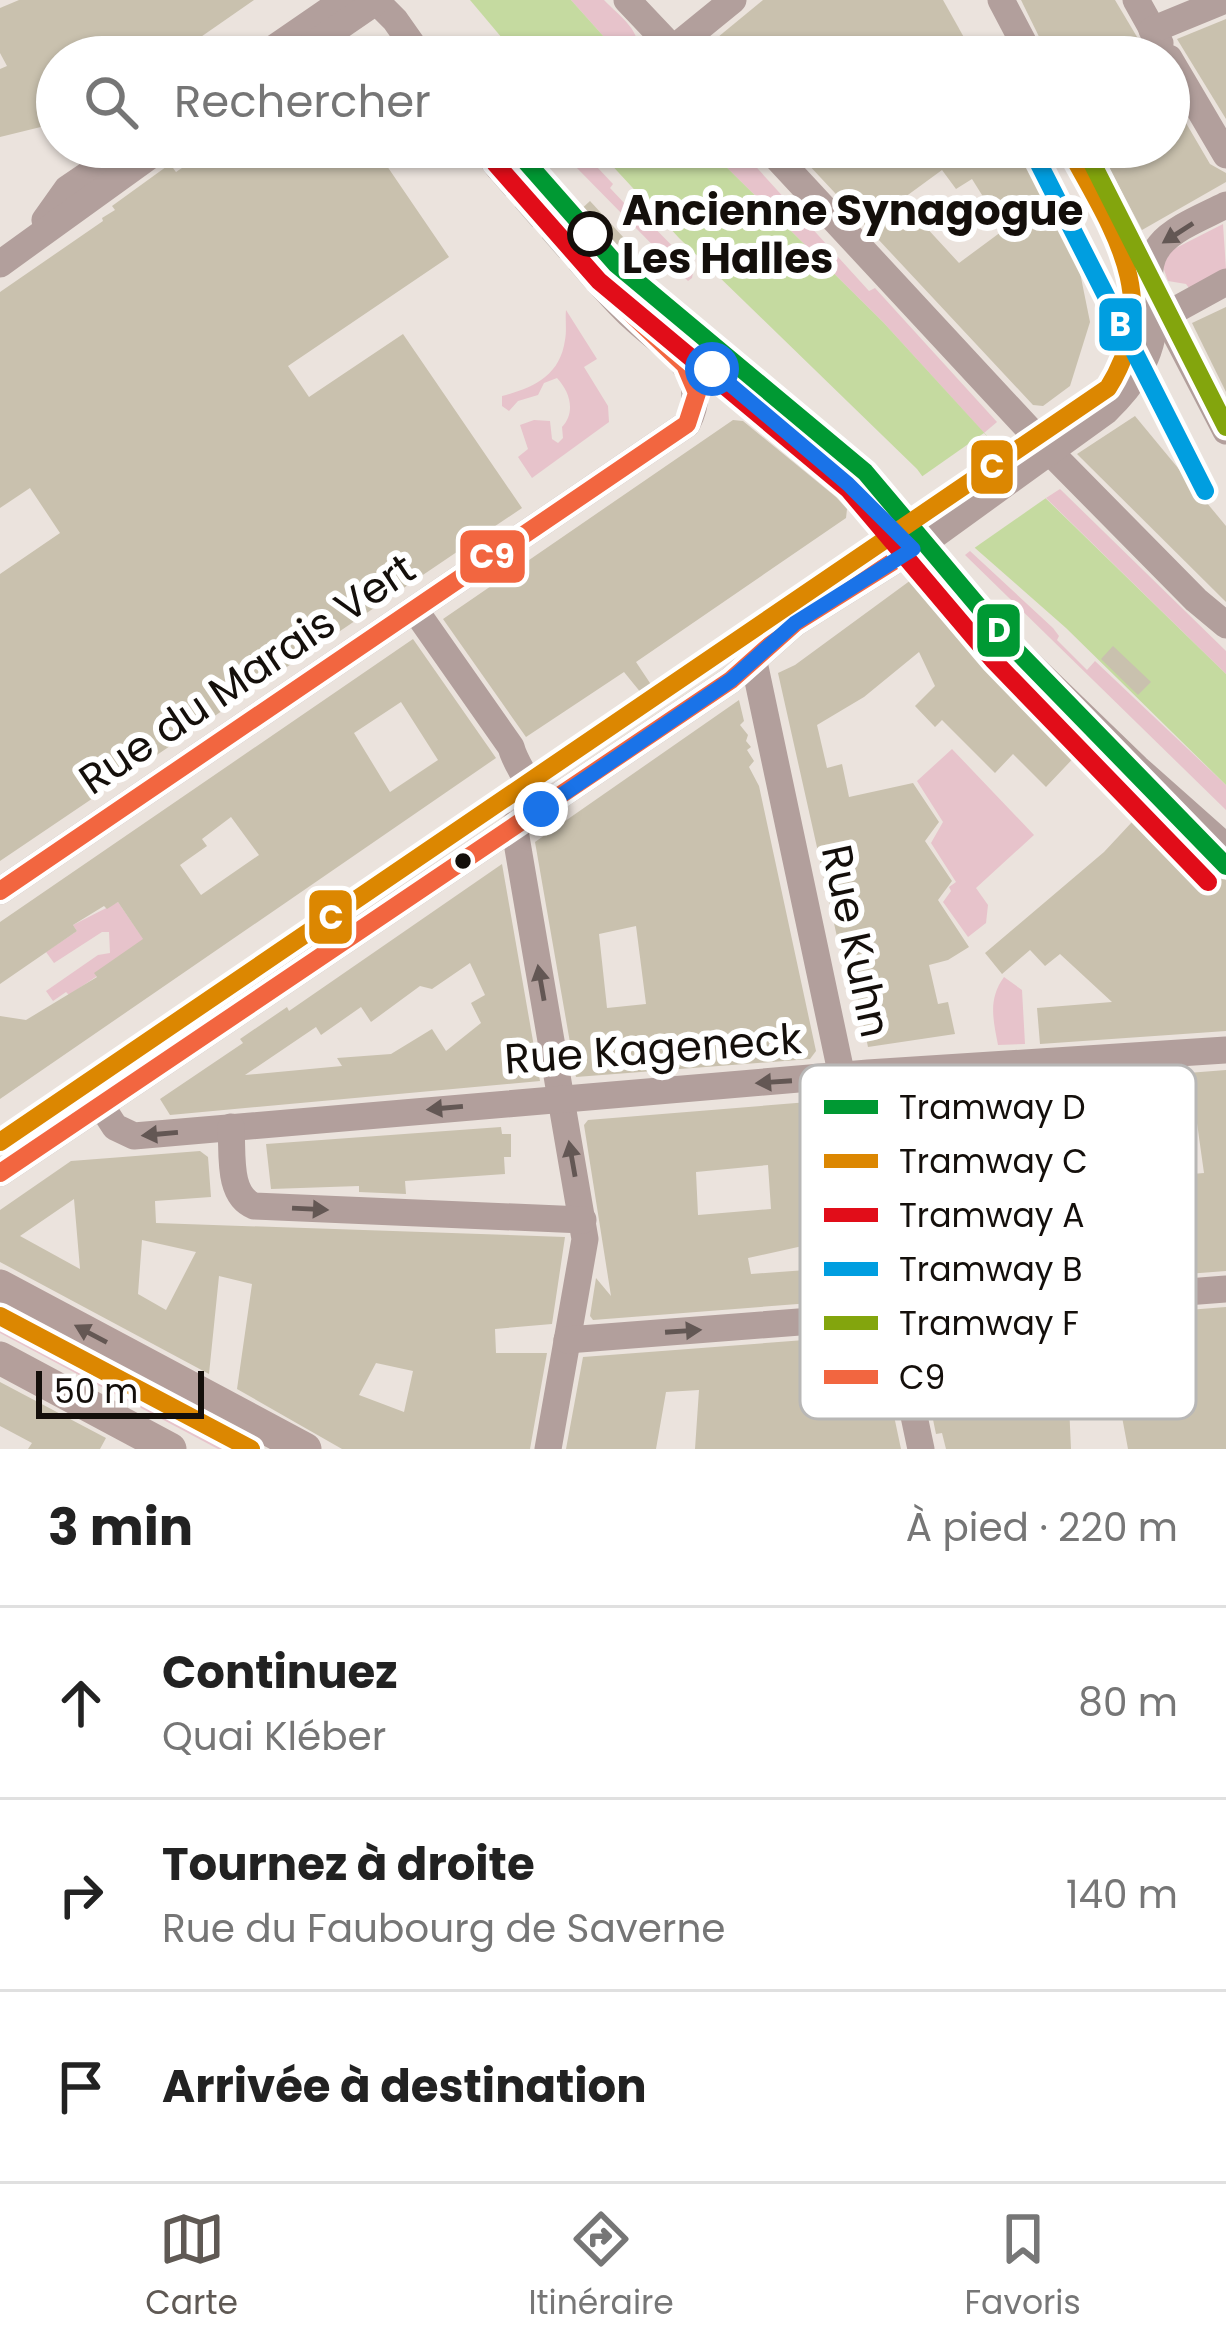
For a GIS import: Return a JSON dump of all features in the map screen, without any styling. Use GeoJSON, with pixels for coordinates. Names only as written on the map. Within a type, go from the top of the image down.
{"type":"FeatureCollection","features":[{"type":"Feature","properties":{"kind":"main road"},"geometry":{"type":"LineString","coordinates":[[0,1286],[305,1449]]}},
{"type":"Feature","properties":{"kind":"main road"},"geometry":{"type":"LineString","coordinates":[[0,1358],[170,1449]]}},
{"type":"Feature","properties":{"kind":"street"},"geometry":{"type":"LineString","coordinates":[[626,0],[657,36]]}},
{"type":"Feature","properties":{"kind":"street"},"geometry":{"type":"LineString","coordinates":[[1001,0],[1020,36]]}},
{"type":"Feature","properties":{"kind":"street"},"geometry":{"type":"LineString","coordinates":[[1136,0],[1156,36]]}},
{"type":"Feature","properties":{"kind":"street"},"geometry":{"type":"LineString","coordinates":[[1152,30],[1225,0]]}},
{"type":"Feature","properties":{"kind":"street"},"geometry":{"type":"LineString","coordinates":[[690,36],[725,2]]}},
{"type":"Feature","properties":{"kind":"street"},"geometry":{"type":"LineString","coordinates":[[307,36],[376,5]]}},
{"type":"Feature","properties":{"kind":"street"},"geometry":{"type":"LineString","coordinates":[[328,36],[376,5]]}},
{"type":"Feature","properties":{"kind":"street"},"geometry":{"type":"LineString","coordinates":[[376,5],[403,36]]}},
{"type":"Feature","properties":{"kind":"street"},"geometry":{"type":"LineString","coordinates":[[1190,94],[1226,155]]}},
{"type":"Feature","properties":{"kind":"street"},"geometry":{"type":"LineString","coordinates":[[0,260],[53,213],[67,190],[99,168]]}},
{"type":"Feature","properties":{"kind":"street"},"geometry":{"type":"LineString","coordinates":[[0,260],[132,168]]}},
{"type":"Feature","properties":{"kind":"street"},"geometry":{"type":"LineString","coordinates":[[786,168],[1050,452],[1226,625]]}},
{"type":"Feature","properties":{"kind":"street"},"geometry":{"type":"LineString","coordinates":[[1089,168],[1226,431]]}},
{"type":"Feature","properties":{"kind":"street"},"geometry":{"type":"LineString","coordinates":[[0,1173],[541,809],[754,662],[795,623],[944,528],[1106,411],[1131,387],[1146,358],[1154,314],[1148,276],[1154,255],[1165,240],[1226,206]]}},
{"type":"Feature","properties":{"kind":"street"},"geometry":{"type":"LineString","coordinates":[[1168,314],[1226,282]]}},
{"type":"Feature","properties":{"kind":"street","name":"Rue du Marais Vert"},"geometry":{"type":"LineString","coordinates":[[0,891],[687,424],[697,393],[692,376],[600,284],[637,305],[788,431],[913,549]]}},
{"type":"Feature","properties":{"kind":"street"},"geometry":{"type":"LineString","coordinates":[[913,549],[1137,768],[1226,847]]}},
{"type":"Feature","properties":{"kind":"street"},"geometry":{"type":"LineString","coordinates":[[415,610],[512,748],[515,763],[538,796],[541,809]]}},
{"type":"Feature","properties":{"kind":"street","name":"Rue Kuhn"},"geometry":{"type":"LineString","coordinates":[[754,662],[839,1065]]}},
{"type":"Feature","properties":{"kind":"street"},"geometry":{"type":"LineString","coordinates":[[514,825],[585,1239],[548,1449]]}},
{"type":"Feature","properties":{"kind":"street","name":"Rue Kageneck"},"geometry":{"type":"LineString","coordinates":[[1004,1065],[1226,1050]]}},
{"type":"Feature","properties":{"kind":"street","name":"Rue Kageneck"},"geometry":{"type":"LineString","coordinates":[[102,1107],[123,1135],[800,1079]]}},
{"type":"Feature","properties":{"kind":"street"},"geometry":{"type":"LineString","coordinates":[[231,1127],[236,1190],[245,1203],[254,1206],[583,1220]]}},
{"type":"Feature","properties":{"kind":"street"},"geometry":{"type":"LineString","coordinates":[[1196,1292],[1226,1289]]}},
{"type":"Feature","properties":{"kind":"street"},"geometry":{"type":"LineString","coordinates":[[567,1340],[800,1324]]}},
{"type":"Feature","properties":{"kind":"street","name":"Rue Kuhn"},"geometry":{"type":"LineString","coordinates":[[914,1419],[920,1449]]}},
{"type":"Feature","properties":{"kind":"shaded area"},"geometry":{"type":"Polygon","coordinates":[[[470,0],[571,0],[603,36],[500,36],[470,0]]]}},
{"type":"Feature","properties":{"kind":"shaded area"},"geometry":{"type":"Polygon","coordinates":[[[571,0],[604,0],[636,36],[603,36],[571,0]]]}},
{"type":"Feature","properties":{"kind":"shaded area"},"geometry":{"type":"Polygon","coordinates":[[[577,168],[598,168],[626,205],[630,203],[694,268],[688,281],[577,168]]]}},
{"type":"Feature","properties":{"kind":"shaded area"},"geometry":{"type":"Polygon","coordinates":[[[614,168],[727,168],[883,322],[1032,485],[1226,674],[1226,785],[1066,628],[975,548],[917,469],[679,238],[614,168]]]}},
{"type":"Feature","properties":{"kind":"shaded area"},"geometry":{"type":"Polygon","coordinates":[[[727,168],[757,168],[997,422],[984,433],[883,322],[727,168]]]}},
{"type":"Feature","properties":{"kind":"shaded area"},"geometry":{"type":"Polygon","coordinates":[[[1223,224],[1226,269],[1189,288],[1168,281],[1163,267],[1170,251],[1223,224]]]}},
{"type":"Feature","properties":{"kind":"shaded area"},"geometry":{"type":"Polygon","coordinates":[[[566,310],[597,359],[584,367],[608,406],[609,422],[532,478],[518,457],[528,449],[520,425],[550,421],[552,439],[558,443],[569,415],[568,396],[557,378],[509,411],[502,406],[502,396],[534,384],[557,363],[566,336],[566,310]]]}},
{"type":"Feature","properties":{"kind":"shaded area"},"geometry":{"type":"Polygon","coordinates":[[[1060,489],[1226,651],[1226,674],[1046,498],[1060,489]]]}},
{"type":"Feature","properties":{"kind":"shaded area"},"geometry":{"type":"Polygon","coordinates":[[[970,551],[1053,628],[1057,640],[1087,670],[1095,661],[1226,785],[1226,810],[965,555],[970,551]]]}},
{"type":"Feature","properties":{"kind":"shaded area"},"geometry":{"type":"Polygon","coordinates":[[[952,749],[1034,835],[976,888],[988,905],[986,923],[968,937],[943,902],[956,882],[931,843],[943,822],[917,781],[952,749]]]}},
{"type":"Feature","properties":{"kind":"shaded area"},"geometry":{"type":"Polygon","coordinates":[[[118,902],[146,943],[53,1001],[46,991],[98,955],[110,953],[109,932],[54,963],[46,952],[77,931],[73,925],[118,902]]]}},
{"type":"Feature","properties":{"kind":"shaded area"},"geometry":{"type":"Polygon","coordinates":[[[1004,977],[1022,990],[1025,1044],[998,1045],[994,1001],[1004,977]]]}},
{"type":"Feature","properties":{"kind":"shaded area"},"geometry":{"type":"Polygon","coordinates":[[[0,1310],[260,1449],[218,1449],[0,1333],[0,1310]]]}},
{"type":"Feature","properties":{"kind":"pier"},"geometry":{"type":"Polygon","coordinates":[[[984,433],[1046,498],[970,551],[917,480],[984,433]]]}},
{"type":"Feature","properties":{"kind":"building"},"geometry":{"type":"Polygon","coordinates":[[[19,0],[254,0],[202,36],[36,36],[36,128],[0,137],[0,69],[7,66],[0,53],[0,8],[19,0]]]}},
{"type":"Feature","properties":{"kind":"building"},"geometry":{"type":"Polygon","coordinates":[[[763,0],[943,0],[963,36],[719,36],[763,0]]]}},
{"type":"Feature","properties":{"kind":"building"},"geometry":{"type":"Polygon","coordinates":[[[1021,0],[1115,0],[1136,36],[1039,36],[1021,0]]]}},
{"type":"Feature","properties":{"kind":"building"},"geometry":{"type":"Polygon","coordinates":[[[1226,19],[1226,119],[1190,60],[1190,36],[1184,36],[1226,19]]]}},
{"type":"Feature","properties":{"kind":"building"},"geometry":{"type":"Polygon","coordinates":[[[1190,130],[1210,164],[1226,173],[1226,182],[1142,230],[1109,168],[1190,168],[1190,130]]]}},
{"type":"Feature","properties":{"kind":"building"},"geometry":{"type":"Polygon","coordinates":[[[164,168],[176,172],[182,168],[388,168],[449,257],[288,366],[309,397],[403,334],[522,508],[0,861],[0,574],[60,533],[30,488],[0,508],[0,292],[103,221],[115,210],[112,206],[164,168]]]}},
{"type":"Feature","properties":{"kind":"building"},"geometry":{"type":"Polygon","coordinates":[[[812,168],[1039,168],[1069,218],[1090,322],[1070,386],[1043,406],[1033,405],[812,168]],[[942,170],[901,200],[959,263],[1009,226],[993,199],[987,203],[972,179],[956,189],[942,170]]]}},
{"type":"Feature","properties":{"kind":"building"},"geometry":{"type":"Polygon","coordinates":[[[590,201],[624,238],[599,262],[564,225],[590,201]]]}},
{"type":"Feature","properties":{"kind":"building"},"geometry":{"type":"Polygon","coordinates":[[[1226,307],[1226,392],[1192,323],[1226,307]]]}},
{"type":"Feature","properties":{"kind":"building"},"geometry":{"type":"Polygon","coordinates":[[[1135,416],[1226,526],[1226,602],[1077,454],[1135,416]]]}},
{"type":"Feature","properties":{"kind":"building"},"geometry":{"type":"Polygon","coordinates":[[[733,420],[743,421],[836,497],[847,509],[846,518],[636,662],[656,692],[646,699],[624,672],[526,737],[443,619],[733,420]]]}},
{"type":"Feature","properties":{"kind":"building"},"geometry":{"type":"Polygon","coordinates":[[[911,580],[1082,749],[1046,787],[1013,754],[995,773],[942,720],[935,727],[915,706],[935,686],[919,652],[864,697],[817,725],[827,768],[842,764],[849,797],[913,783],[939,822],[925,841],[952,881],[938,900],[969,947],[929,965],[938,1004],[948,1002],[955,1034],[868,1047],[851,966],[844,968],[778,673],[911,580]]]}},
{"type":"Feature","properties":{"kind":"building"},"geometry":{"type":"Polygon","coordinates":[[[413,639],[496,758],[0,1099],[0,1016],[26,1020],[97,977],[94,973],[143,939],[118,902],[107,909],[104,906],[73,925],[77,931],[0,984],[0,922],[413,639]],[[401,702],[354,733],[390,792],[438,760],[401,702]],[[231,817],[202,839],[207,846],[180,865],[201,895],[259,855],[231,817]]]}},
{"type":"Feature","properties":{"kind":"building"},"geometry":{"type":"Polygon","coordinates":[[[1113,646],[1151,682],[1138,695],[1101,659],[1113,646]]]}},
{"type":"Feature","properties":{"kind":"building"},"geometry":{"type":"Polygon","coordinates":[[[739,700],[744,721],[740,725],[748,735],[751,747],[747,750],[754,761],[749,767],[759,786],[816,1051],[810,1059],[576,1077],[535,842],[739,700]],[[636,926],[599,934],[607,1008],[646,1004],[636,926]]]}},
{"type":"Feature","properties":{"kind":"building"},"geometry":{"type":"Polygon","coordinates":[[[1133,795],[1226,880],[1226,1031],[1040,1044],[1037,1008],[1112,1002],[1060,954],[1045,966],[1030,950],[1002,974],[985,953],[1104,852],[1132,822],[1120,810],[1133,795]]]}},
{"type":"Feature","properties":{"kind":"building"},"geometry":{"type":"Polygon","coordinates":[[[502,864],[540,1081],[170,1115],[160,1099],[243,1043],[240,1039],[287,1007],[289,1011],[502,864]],[[470,963],[432,989],[420,986],[371,1022],[361,1007],[321,1035],[316,1027],[245,1075],[342,1066],[337,1058],[391,1054],[432,1029],[446,1051],[481,1023],[471,1003],[485,995],[470,963]]]}},
{"type":"Feature","properties":{"kind":"building"},"geometry":{"type":"Polygon","coordinates":[[[1226,1070],[1226,1271],[1196,1273],[1196,1174],[1204,1173],[1196,1072],[1226,1070]]]}},
{"type":"Feature","properties":{"kind":"building"},"geometry":{"type":"Polygon","coordinates":[[[800,1103],[800,1246],[748,1258],[751,1274],[800,1270],[800,1304],[593,1320],[596,1278],[611,1296],[584,1125],[588,1120],[800,1103]],[[768,1165],[696,1172],[698,1215],[771,1209],[768,1165]]]}},
{"type":"Feature","properties":{"kind":"building"},"geometry":{"type":"Polygon","coordinates":[[[501,1127],[502,1134],[511,1134],[505,1174],[405,1181],[406,1194],[359,1192],[359,1186],[271,1189],[266,1144],[501,1127]]]}},
{"type":"Feature","properties":{"kind":"building"},"geometry":{"type":"Polygon","coordinates":[[[200,1151],[208,1157],[211,1197],[155,1201],[156,1223],[565,1237],[552,1324],[495,1329],[496,1353],[547,1353],[530,1449],[342,1449],[237,1389],[252,1284],[219,1276],[209,1374],[0,1262],[0,1210],[71,1161],[200,1151]],[[74,1199],[20,1236],[80,1269],[74,1199]],[[142,1240],[138,1294],[166,1310],[196,1252],[142,1240]],[[376,1363],[359,1395],[404,1412],[413,1371],[376,1363]]]}},
{"type":"Feature","properties":{"kind":"building"},"geometry":{"type":"Polygon","coordinates":[[[1226,1307],[1226,1449],[1128,1449],[1122,1419],[1196,1419],[1196,1309],[1226,1307]]]}},
{"type":"Feature","properties":{"kind":"building"},"geometry":{"type":"Polygon","coordinates":[[[800,1340],[800,1419],[895,1419],[901,1449],[695,1449],[699,1390],[666,1392],[656,1449],[566,1449],[583,1357],[800,1340]]]}},
{"type":"Feature","properties":{"kind":"building"},"geometry":{"type":"Polygon","coordinates":[[[0,1382],[106,1438],[100,1449],[28,1449],[32,1443],[0,1426],[0,1382]]]}},
{"type":"Feature","properties":{"kind":"building"},"geometry":{"type":"Polygon","coordinates":[[[933,1419],[1070,1419],[1071,1449],[946,1449],[942,1433],[936,1434],[933,1419]]]}},
{"type":"Feature","properties":{"kind":"tunnel"},"geometry":{"type":"LineString","coordinates":[[499,168],[600,284]]}},
{"type":"Feature","properties":{"kind":"tram line","name":"A"},"geometry":{"type":"LineString","coordinates":[[499,168],[599,281],[848,489],[993,660],[1208,882]]}},
{"type":"Feature","properties":{"kind":"tram line","name":"D"},"geometry":{"type":"LineString","coordinates":[[531,168],[616,264],[865,472],[1011,645],[1226,866]]}},
{"type":"Feature","properties":{"kind":"tram line","name":"B"},"geometry":{"type":"LineString","coordinates":[[1041,168],[1205,491]]}},
{"type":"Feature","properties":{"kind":"tram line","name":"C"},"geometry":{"type":"LineString","coordinates":[[0,1142],[1108,388],[1132,324],[1132,294],[1115,235],[1080,168]]}},
{"type":"Feature","properties":{"kind":"tram line","name":"F"},"geometry":{"type":"LineString","coordinates":[[1095,168],[1226,427]]}},
{"type":"Feature","properties":{"kind":"tram line","name":"C"},"geometry":{"type":"LineString","coordinates":[[0,1316],[251,1449]]}},
{"type":"Feature","properties":{"kind":"transit line","name":"C9"},"geometry":{"type":"LineString","coordinates":[[0,891],[687,424],[697,393],[685,365],[600,284],[502,168]]}},
{"type":"Feature","properties":{"kind":"transit line","name":"C9"},"geometry":{"type":"LineString","coordinates":[[663,327],[848,484],[913,549]]}},
{"type":"Feature","properties":{"kind":"transit line","name":"C9"},"geometry":{"type":"LineString","coordinates":[[0,1173],[731,680],[795,623],[913,549]]}},
{"type":"Feature","properties":{"kind":"place","name":"Ancienne Synagogue Les Halles"},"geometry":{"type":"Point","coordinates":[590,234]}},
{"type":"Feature","properties":{"kind":"route"},"geometry":{"type":"LineString","coordinates":[[541,809],[743,672],[795,623],[913,549],[848,484],[712,369]]}}]}
